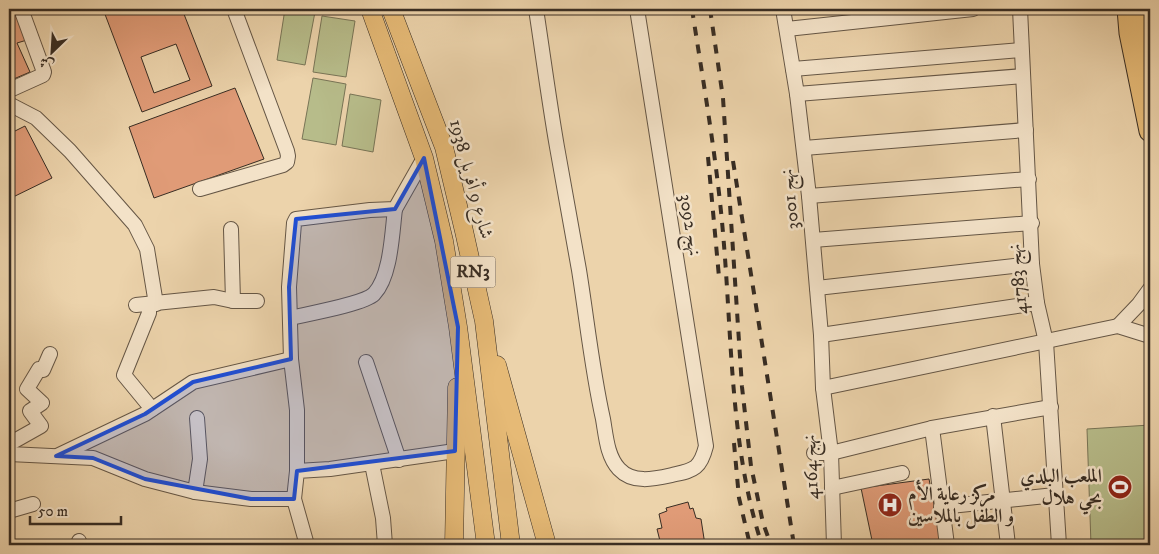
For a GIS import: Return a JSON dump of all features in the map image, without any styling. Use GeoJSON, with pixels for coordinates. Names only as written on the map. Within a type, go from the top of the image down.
{"type":"FeatureCollection","features":[{"type":"Feature","properties":{"kind":"highway"},"geometry":{"type":"LineString","coordinates":[[1128,9],[1134,52],[1150,131]]}},
{"type":"Feature","properties":{"kind":"highway"},"geometry":{"type":"LineString","coordinates":[[1145,9],[1150,48]]}},
{"type":"Feature","properties":{"kind":"main road","name":"RN3"},"geometry":{"type":"LineString","coordinates":[[370,9],[424,158],[444,241],[458,327],[486,545]]}},
{"type":"Feature","properties":{"kind":"main road","name":"شارع 9 أفريل 1938"},"geometry":{"type":"LineString","coordinates":[[391,9],[444,147],[484,321],[511,545]]}},
{"type":"Feature","properties":{"kind":"main road"},"geometry":{"type":"LineString","coordinates":[[484,321],[547,545]]}},
{"type":"Feature","properties":{"kind":"main road"},"geometry":{"type":"LineString","coordinates":[[454,545],[458,327]]}},
{"type":"Feature","properties":{"kind":"main road"},"geometry":{"type":"LineString","coordinates":[[478,485],[480,545]]}},
{"type":"Feature","properties":{"kind":"street"},"geometry":{"type":"LineString","coordinates":[[12,89],[43,75],[44,72],[21,9]]}},
{"type":"Feature","properties":{"kind":"street"},"geometry":{"type":"LineString","coordinates":[[200,189],[283,165],[287,162],[287,151],[234,9]]}},
{"type":"Feature","properties":{"kind":"street","name":"نهج 3092"},"geometry":{"type":"LineString","coordinates":[[536,9],[597,390],[608,447],[613,462],[620,470],[629,477],[641,480],[691,471],[703,457],[706,446],[637,9]]}},
{"type":"Feature","properties":{"kind":"street","name":"نهج 3001"},"geometry":{"type":"LineString","coordinates":[[783,9],[797,94],[810,196],[821,335],[823,388]]}},
{"type":"Feature","properties":{"kind":"street"},"geometry":{"type":"LineString","coordinates":[[787,29],[973,9]]}},
{"type":"Feature","properties":{"kind":"street","name":"نهج 41783"},"geometry":{"type":"LineString","coordinates":[[1020,9],[1032,224],[1032,264],[1037,303],[1046,342],[1059,545]]}},
{"type":"Feature","properties":{"kind":"street"},"geometry":{"type":"LineString","coordinates":[[793,69],[1021,50]]}},
{"type":"Feature","properties":{"kind":"street"},"geometry":{"type":"LineString","coordinates":[[797,94],[1023,76]]}},
{"type":"Feature","properties":{"kind":"street"},"geometry":{"type":"LineString","coordinates":[[9,104],[36,118],[70,151],[135,225],[148,249],[147,305],[150,313],[124,376],[152,409]]}},
{"type":"Feature","properties":{"kind":"street"},"geometry":{"type":"LineString","coordinates":[[804,148],[1026,130]]}},
{"type":"Feature","properties":{"kind":"street"},"geometry":{"type":"LineString","coordinates":[[290,318],[361,301],[375,293],[383,279],[386,268],[395,209],[424,158]]}},
{"type":"Feature","properties":{"kind":"street"},"geometry":{"type":"LineString","coordinates":[[810,196],[1029,179]]}},
{"type":"Feature","properties":{"kind":"street"},"geometry":{"type":"LineString","coordinates":[[307,545],[294,499],[297,472],[297,410],[291,359],[289,287],[294,223],[296,220],[370,210],[395,209]]}},
{"type":"Feature","properties":{"kind":"street"},"geometry":{"type":"LineString","coordinates":[[813,240],[1032,224]]}},
{"type":"Feature","properties":{"kind":"street"},"geometry":{"type":"LineString","coordinates":[[231,229],[232,301]]}},
{"type":"Feature","properties":{"kind":"street"},"geometry":{"type":"LineString","coordinates":[[817,288],[1032,264]]}},
{"type":"Feature","properties":{"kind":"street"},"geometry":{"type":"LineString","coordinates":[[1118,326],[1150,289]]}},
{"type":"Feature","properties":{"kind":"street"},"geometry":{"type":"LineString","coordinates":[[147,305],[214,297],[232,301],[257,301]]}},
{"type":"Feature","properties":{"kind":"street"},"geometry":{"type":"LineString","coordinates":[[821,335],[1037,303]]}},
{"type":"Feature","properties":{"kind":"street"},"geometry":{"type":"LineString","coordinates":[[823,388],[1118,326],[1150,336]]}},
{"type":"Feature","properties":{"kind":"street"},"geometry":{"type":"LineString","coordinates":[[9,444],[41,426],[30,411],[42,403],[27,389],[39,369],[43,370],[50,354]]}},
{"type":"Feature","properties":{"kind":"street"},"geometry":{"type":"LineString","coordinates":[[56,456],[123,426],[193,382],[291,359]]}},
{"type":"Feature","properties":{"kind":"street"},"geometry":{"type":"LineString","coordinates":[[366,362],[399,460]]}},
{"type":"Feature","properties":{"kind":"street","name":"نهج 4164"},"geometry":{"type":"LineString","coordinates":[[823,388],[831,453],[834,545]]}},
{"type":"Feature","properties":{"kind":"street"},"geometry":{"type":"LineString","coordinates":[[814,453],[831,453],[932,428],[1050,407]]}},
{"type":"Feature","properties":{"kind":"street"},"geometry":{"type":"LineString","coordinates":[[993,416],[1008,545]]}},
{"type":"Feature","properties":{"kind":"street"},"geometry":{"type":"LineString","coordinates":[[195,492],[200,459],[197,418]]}},
{"type":"Feature","properties":{"kind":"street"},"geometry":{"type":"LineString","coordinates":[[932,428],[947,545]]}},
{"type":"Feature","properties":{"kind":"street"},"geometry":{"type":"LineString","coordinates":[[297,472],[372,464],[455,451]]}},
{"type":"Feature","properties":{"kind":"street"},"geometry":{"type":"LineString","coordinates":[[9,454],[93,458],[145,479],[195,492],[251,499],[294,499]]}},
{"type":"Feature","properties":{"kind":"street"},"geometry":{"type":"LineString","coordinates":[[372,464],[383,518],[385,545]]}},
{"type":"Feature","properties":{"kind":"street"},"geometry":{"type":"LineString","coordinates":[[832,488],[902,473]]}},
{"type":"Feature","properties":{"kind":"street"},"geometry":{"type":"LineString","coordinates":[[941,508],[1055,495]]}},
{"type":"Feature","properties":{"kind":"street"},"geometry":{"type":"LineString","coordinates":[[9,511],[33,504]]}},
{"type":"Feature","properties":{"kind":"highlighted area"},"geometry":{"type":"Polygon","coordinates":[[[424,158],[458,327],[455,451],[297,471],[294,499],[251,499],[145,479],[93,458],[56,456],[145,414],[193,382],[291,359],[289,287],[296,219],[395,209],[424,158]]]}},
{"type":"Feature","properties":{"kind":"green space"},"geometry":{"type":"Polygon","coordinates":[[[285,9],[315,12],[305,65],[277,60],[285,9]]]}},
{"type":"Feature","properties":{"kind":"green space"},"geometry":{"type":"Polygon","coordinates":[[[322,16],[355,21],[346,77],[313,72],[322,16]]]}},
{"type":"Feature","properties":{"kind":"green space"},"geometry":{"type":"Polygon","coordinates":[[[313,78],[346,84],[336,145],[302,139],[313,78]]]}},
{"type":"Feature","properties":{"kind":"green space"},"geometry":{"type":"Polygon","coordinates":[[[350,94],[381,100],[373,152],[342,146],[350,94]]]}},
{"type":"Feature","properties":{"kind":"green space","name":"الملعب البلدي بحي هلال"},"geometry":{"type":"Polygon","coordinates":[[[1150,425],[1150,545],[1091,545],[1087,429],[1150,425]]]}},
{"type":"Feature","properties":{"kind":"building"},"geometry":{"type":"Polygon","coordinates":[[[9,9],[15,9],[27,40],[17,43],[30,72],[9,81],[9,9]]]}},
{"type":"Feature","properties":{"kind":"building"},"geometry":{"type":"Polygon","coordinates":[[[103,9],[182,9],[212,86],[142,112],[103,9]],[[176,44],[141,57],[154,93],[190,80],[176,44]]]}},
{"type":"Feature","properties":{"kind":"building"},"geometry":{"type":"Polygon","coordinates":[[[235,88],[264,159],[154,198],[129,127],[235,88]]]}},
{"type":"Feature","properties":{"kind":"building"},"geometry":{"type":"Polygon","coordinates":[[[25,126],[52,178],[9,199],[9,129],[11,133],[25,126]]]}},
{"type":"Feature","properties":{"kind":"building"},"geometry":{"type":"Polygon","coordinates":[[[929,479],[942,545],[873,545],[861,488],[929,479]]]}},
{"type":"Feature","properties":{"kind":"building"},"geometry":{"type":"Polygon","coordinates":[[[688,502],[690,509],[693,508],[696,518],[701,519],[705,545],[661,545],[657,529],[662,528],[659,514],[667,511],[666,508],[688,502]]]}},
{"type":"Feature","properties":{"kind":"railway"},"geometry":{"type":"LineString","coordinates":[[692,9],[718,186],[738,435],[752,509],[762,545]]}},
{"type":"Feature","properties":{"kind":"railway"},"geometry":{"type":"LineString","coordinates":[[710,9],[723,98],[742,387],[751,466],[763,523],[771,545]]}},
{"type":"Feature","properties":{"kind":"railway"},"geometry":{"type":"LineString","coordinates":[[708,157],[719,277]]}},
{"type":"Feature","properties":{"kind":"railway"},"geometry":{"type":"LineString","coordinates":[[733,161],[794,545]]}},
{"type":"Feature","properties":{"kind":"railway"},"geometry":{"type":"LineString","coordinates":[[734,443],[739,498],[750,545]]}},
{"type":"Feature","properties":{"kind":"place","name":"الملعب البلدي بحي هلال"},"geometry":{"type":"Point","coordinates":[1120,487]}},
{"type":"Feature","properties":{"kind":"place","name":"مركز رعاية الأم و الطفل بالملاسين"},"geometry":{"type":"Point","coordinates":[890,505]}}]}
